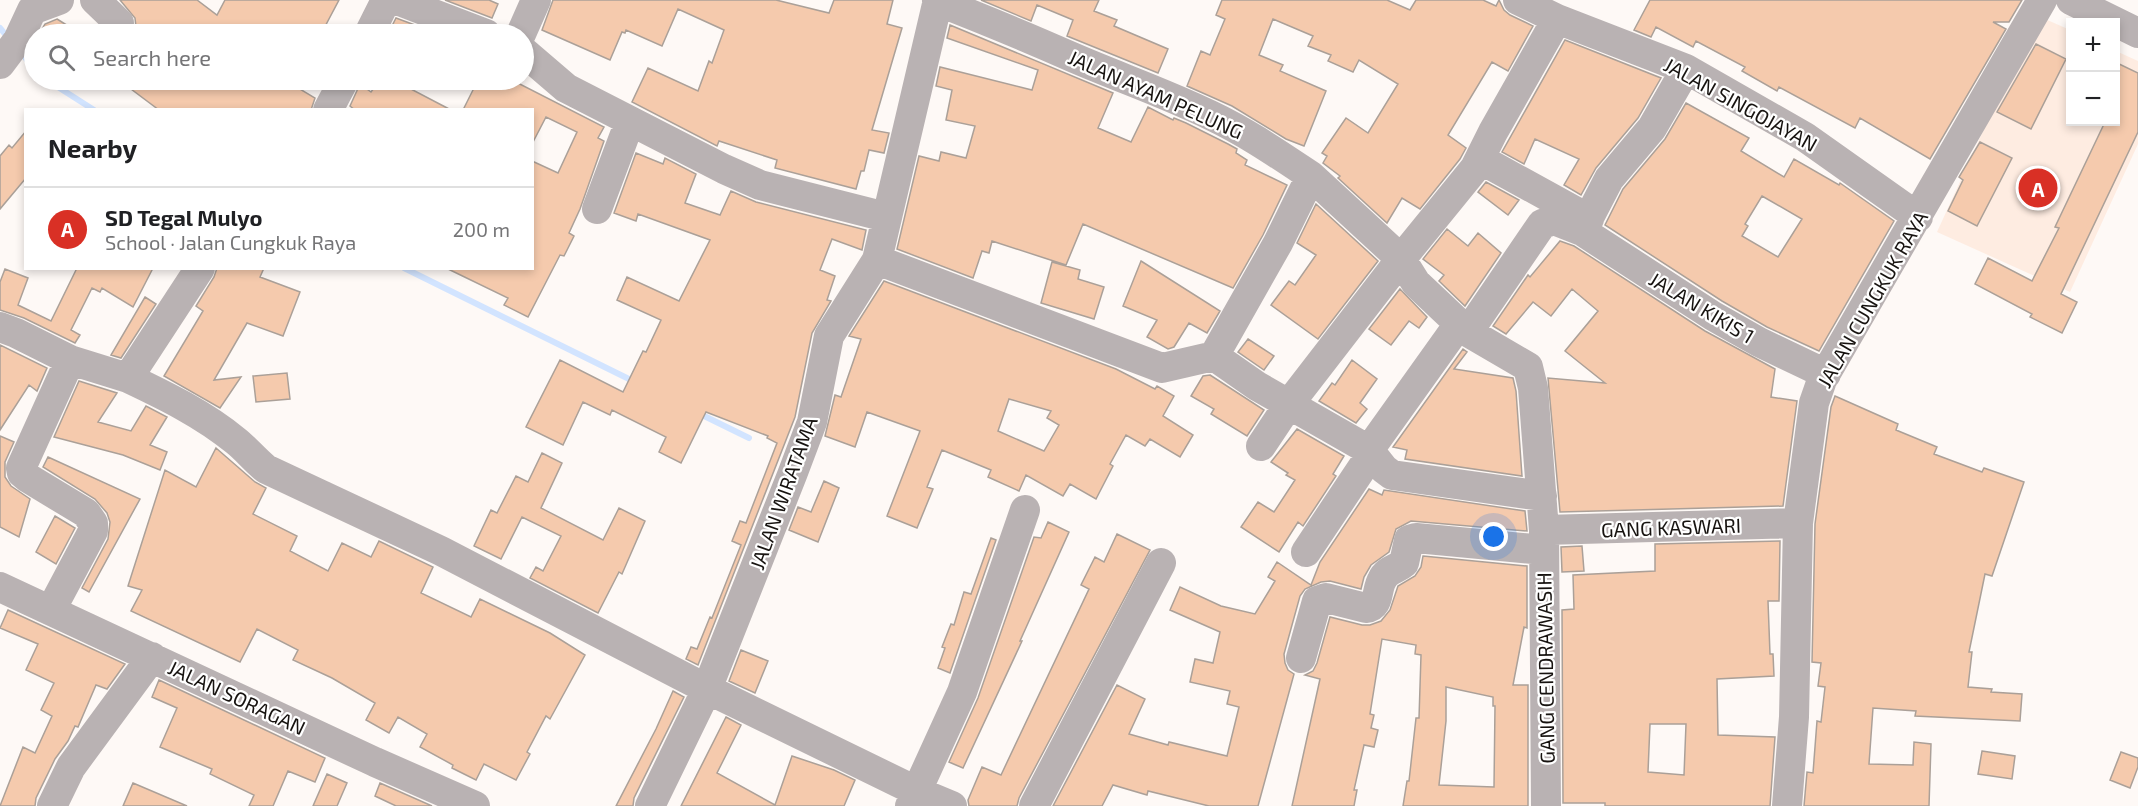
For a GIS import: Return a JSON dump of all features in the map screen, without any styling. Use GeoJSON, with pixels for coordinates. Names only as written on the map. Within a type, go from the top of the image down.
{"type":"FeatureCollection","features":[{"type":"Feature","properties":{"kind":"street"},"geometry":{"type":"LineString","coordinates":[[7,50],[32,10],[59,0]]}},
{"type":"Feature","properties":{"kind":"street"},"geometry":{"type":"LineString","coordinates":[[95,0],[119,23]]}},
{"type":"Feature","properties":{"kind":"street"},"geometry":{"type":"LineString","coordinates":[[374,24],[386,0]]}},
{"type":"Feature","properties":{"kind":"street"},"geometry":{"type":"LineString","coordinates":[[398,0],[460,24]]}},
{"type":"Feature","properties":{"kind":"street"},"geometry":{"type":"LineString","coordinates":[[525,24],[536,0]]}},
{"type":"Feature","properties":{"kind":"street","name":"JALAN AYAM PELUNG"},"geometry":{"type":"LineString","coordinates":[[938,0],[1210,114],[1266,145],[1311,176],[1401,259],[1416,283],[1463,328]]}},
{"type":"Feature","properties":{"kind":"street","name":"JALAN WIRATAMA"},"geometry":{"type":"LineString","coordinates":[[650,806],[707,689],[812,422],[829,336],[877,260],[938,0]]}},
{"type":"Feature","properties":{"kind":"street","name":"JALAN SINGOJAYAN"},"geometry":{"type":"LineString","coordinates":[[1518,0],[1557,19],[1686,69],[1805,137],[1918,217]]}},
{"type":"Feature","properties":{"kind":"street","name":"JALAN CUNGKUK RAYA"},"geometry":{"type":"LineString","coordinates":[[1787,806],[1794,717],[1798,523],[1814,403],[1822,381],[2042,0]]}},
{"type":"Feature","properties":{"kind":"street"},"geometry":{"type":"LineString","coordinates":[[2071,0],[2138,33]]}},
{"type":"Feature","properties":{"kind":"street"},"geometry":{"type":"LineString","coordinates":[[1261,446],[1289,404],[1475,168],[1557,19]]}},
{"type":"Feature","properties":{"kind":"street"},"geometry":{"type":"LineString","coordinates":[[534,61],[566,88],[760,185],[886,217]]}},
{"type":"Feature","properties":{"kind":"street"},"geometry":{"type":"LineString","coordinates":[[1585,225],[1608,179],[1652,128],[1686,69]]}},
{"type":"Feature","properties":{"kind":"street"},"geometry":{"type":"LineString","coordinates":[[329,108],[339,90]]}},
{"type":"Feature","properties":{"kind":"street"},"geometry":{"type":"LineString","coordinates":[[597,208],[630,121]]}},
{"type":"Feature","properties":{"kind":"street"},"geometry":{"type":"LineString","coordinates":[[1480,159],[1585,225]]}},
{"type":"Feature","properties":{"kind":"street"},"geometry":{"type":"LineString","coordinates":[[877,260],[1162,368],[1214,356],[1278,243],[1311,176]]}},
{"type":"Feature","properties":{"kind":"street"},"geometry":{"type":"LineString","coordinates":[[1306,552],[1371,452],[1542,224],[1554,220],[1585,225]]}},
{"type":"Feature","properties":{"kind":"street","name":"JALAN KIKIS 1"},"geometry":{"type":"LineString","coordinates":[[1585,225],[1713,316],[1760,342],[1827,374]]}},
{"type":"Feature","properties":{"kind":"street"},"geometry":{"type":"LineString","coordinates":[[128,378],[199,270]]}},
{"type":"Feature","properties":{"kind":"street"},"geometry":{"type":"LineString","coordinates":[[0,327],[70,360],[128,378],[187,406],[237,442],[266,469],[441,551],[913,799],[952,806]]}},
{"type":"Feature","properties":{"kind":"street","name":"GANG CENDRAWASIH"},"geometry":{"type":"LineString","coordinates":[[1463,328],[1528,367],[1533,388],[1544,540],[1546,806]]}},
{"type":"Feature","properties":{"kind":"street"},"geometry":{"type":"LineString","coordinates":[[1214,356],[1257,386],[1371,452],[1384,469],[1392,475],[1542,496]]}},
{"type":"Feature","properties":{"kind":"street"},"geometry":{"type":"LineString","coordinates":[[51,610],[93,531],[93,523],[86,513],[28,478],[21,472],[21,468],[70,360]]}},
{"type":"Feature","properties":{"kind":"street"},"geometry":{"type":"LineString","coordinates":[[913,799],[962,692],[1025,510]]}},
{"type":"Feature","properties":{"kind":"street","name":"GANG KASWARI"},"geometry":{"type":"LineString","coordinates":[[1301,658],[1317,601],[1326,598],[1371,608],[1381,581],[1390,569],[1403,565],[1409,540],[1416,538],[1544,540],[1798,523]]}},
{"type":"Feature","properties":{"kind":"street"},"geometry":{"type":"LineString","coordinates":[[1034,806],[1161,562]]}},
{"type":"Feature","properties":{"kind":"street","name":"JALAN SORAGAN"},"geometry":{"type":"LineString","coordinates":[[0,586],[375,762],[476,806]]}},
{"type":"Feature","properties":{"kind":"street"},"geometry":{"type":"LineString","coordinates":[[52,806],[71,767],[152,657]]}},
{"type":"Feature","properties":{"kind":"shaded area"},"geometry":{"type":"Polygon","coordinates":[[[2036,15],[2066,28],[2066,126],[2120,126],[2120,53],[2138,61],[2138,144],[2070,292],[1937,232],[2036,15]]]}},
{"type":"Feature","properties":{"kind":"building"},"geometry":{"type":"Polygon","coordinates":[[[120,0],[197,0],[217,15],[225,0],[339,0],[326,24],[136,24],[135,18],[120,0]]]}},
{"type":"Feature","properties":{"kind":"building"},"geometry":{"type":"Polygon","coordinates":[[[445,0],[489,0],[498,4],[492,18],[445,0]]]}},
{"type":"Feature","properties":{"kind":"building"},"geometry":{"type":"Polygon","coordinates":[[[553,0],[776,0],[829,13],[834,0],[893,0],[887,24],[902,28],[872,130],[889,133],[884,153],[869,150],[864,171],[861,171],[856,189],[775,168],[777,160],[719,141],[717,146],[632,102],[648,68],[698,91],[709,61],[712,63],[724,30],[678,9],[662,46],[626,30],[625,33],[622,32],[610,60],[542,30],[553,0]]]}},
{"type":"Feature","properties":{"kind":"building"},"geometry":{"type":"Polygon","coordinates":[[[981,0],[1099,0],[1094,11],[1117,20],[1114,26],[1168,49],[1158,73],[1067,36],[1073,20],[1037,5],[1031,21],[981,0]]]}},
{"type":"Feature","properties":{"kind":"building"},"geometry":{"type":"Polygon","coordinates":[[[1222,0],[1387,0],[1410,10],[1416,0],[1483,0],[1496,6],[1499,0],[1504,10],[1510,15],[1533,26],[1508,71],[1492,62],[1448,135],[1466,148],[1460,159],[1420,209],[1402,198],[1387,223],[1338,178],[1340,176],[1323,163],[1327,156],[1322,153],[1346,118],[1368,133],[1398,84],[1359,60],[1353,72],[1328,61],[1331,55],[1308,46],[1313,36],[1273,19],[1259,55],[1283,65],[1280,71],[1326,91],[1304,146],[1286,139],[1232,106],[1187,86],[1201,51],[1210,55],[1225,19],[1216,15],[1222,0]]]}},
{"type":"Feature","properties":{"kind":"building"},"geometry":{"type":"Polygon","coordinates":[[[1650,0],[2022,0],[2009,22],[1993,22],[2006,29],[1930,159],[1860,118],[1855,128],[1779,87],[1777,91],[1742,71],[1745,67],[1696,41],[1693,47],[1656,27],[1651,37],[1634,30],[1650,0]]]}},
{"type":"Feature","properties":{"kind":"building"},"geometry":{"type":"Polygon","coordinates":[[[396,18],[412,24],[393,24],[396,18]]]}},
{"type":"Feature","properties":{"kind":"building"},"geometry":{"type":"Polygon","coordinates":[[[57,19],[65,24],[45,24],[57,19]]]}},
{"type":"Feature","properties":{"kind":"building"},"geometry":{"type":"Polygon","coordinates":[[[950,25],[1113,93],[1098,128],[1131,142],[1148,107],[1237,149],[1236,153],[1247,160],[1245,165],[1287,185],[1263,235],[1233,288],[1083,224],[1066,265],[992,241],[989,253],[982,251],[973,278],[897,249],[919,156],[939,161],[941,152],[966,158],[975,126],[946,120],[952,90],[936,86],[940,67],[1032,90],[1038,70],[947,38],[950,25]]]}},
{"type":"Feature","properties":{"kind":"building"},"geometry":{"type":"Polygon","coordinates":[[[1565,40],[1661,78],[1638,118],[1596,168],[1581,195],[1564,185],[1579,159],[1535,139],[1524,164],[1502,152],[1565,40]]]}},
{"type":"Feature","properties":{"kind":"building"},"geometry":{"type":"Polygon","coordinates":[[[2036,44],[2066,59],[2031,129],[1997,112],[2036,44]]]}},
{"type":"Feature","properties":{"kind":"building"},"geometry":{"type":"Polygon","coordinates":[[[2120,64],[2138,73],[2138,132],[2061,294],[2077,302],[2062,333],[2030,317],[2032,314],[1975,284],[1988,258],[2032,281],[2059,228],[2055,227],[2103,126],[2120,126],[2120,64]]]}},
{"type":"Feature","properties":{"kind":"building"},"geometry":{"type":"Polygon","coordinates":[[[132,90],[302,90],[315,98],[312,108],[156,108],[132,90]]]}},
{"type":"Feature","properties":{"kind":"building"},"geometry":{"type":"Polygon","coordinates":[[[357,90],[371,92],[372,90],[413,90],[447,108],[352,108],[350,106],[357,90]]]}},
{"type":"Feature","properties":{"kind":"building"},"geometry":{"type":"Polygon","coordinates":[[[473,90],[532,90],[604,127],[598,138],[604,141],[569,233],[574,236],[564,256],[560,255],[528,317],[504,305],[508,298],[450,270],[534,270],[534,162],[558,173],[577,132],[546,117],[534,140],[534,108],[464,108],[473,90]]]}},
{"type":"Feature","properties":{"kind":"building"},"geometry":{"type":"Polygon","coordinates":[[[1686,103],[1749,138],[1741,151],[1784,177],[1794,159],[1839,185],[1840,183],[1894,221],[1819,351],[1767,327],[1722,301],[1605,225],[1623,189],[1665,139],[1686,103]],[[1762,196],[1745,224],[1748,226],[1742,236],[1778,257],[1802,219],[1762,196]]]}},
{"type":"Feature","properties":{"kind":"building"},"geometry":{"type":"Polygon","coordinates":[[[24,133],[24,180],[0,209],[0,156],[9,145],[12,148],[24,133]]]}},
{"type":"Feature","properties":{"kind":"building"},"geometry":{"type":"Polygon","coordinates":[[[1980,142],[2012,158],[1977,226],[1948,211],[1963,180],[1959,177],[1980,142]]]}},
{"type":"Feature","properties":{"kind":"building"},"geometry":{"type":"Polygon","coordinates":[[[636,153],[663,164],[665,158],[696,174],[685,203],[720,215],[731,191],[756,202],[866,230],[862,250],[832,239],[820,270],[835,276],[827,300],[831,301],[812,333],[795,417],[698,665],[686,659],[691,647],[697,649],[710,617],[712,618],[741,545],[732,541],[740,521],[746,523],[777,443],[767,438],[768,436],[706,412],[681,463],[659,452],[666,437],[612,410],[610,415],[583,402],[563,445],[526,427],[560,360],[623,392],[661,320],[617,300],[627,277],[679,301],[710,240],[638,214],[636,221],[614,213],[636,153]]]}},
{"type":"Feature","properties":{"kind":"building"},"geometry":{"type":"Polygon","coordinates":[[[1486,182],[1519,200],[1508,215],[1478,192],[1486,182]]]}},
{"type":"Feature","properties":{"kind":"building"},"geometry":{"type":"Polygon","coordinates":[[[1316,204],[1378,261],[1318,339],[1271,305],[1289,281],[1295,285],[1316,255],[1297,243],[1316,204]]]}},
{"type":"Feature","properties":{"kind":"building"},"geometry":{"type":"Polygon","coordinates":[[[1447,229],[1468,246],[1478,233],[1501,253],[1465,306],[1439,281],[1444,275],[1423,259],[1447,229]]]}},
{"type":"Feature","properties":{"kind":"building"},"geometry":{"type":"Polygon","coordinates":[[[1560,241],[1574,246],[1705,331],[1775,369],[1771,397],[1797,401],[1783,506],[1560,512],[1548,378],[1605,383],[1565,351],[1598,311],[1572,289],[1551,316],[1533,302],[1506,334],[1493,326],[1528,275],[1530,277],[1560,241]]]}},
{"type":"Feature","properties":{"kind":"building"},"geometry":{"type":"Polygon","coordinates":[[[1141,261],[1220,311],[1207,333],[1189,323],[1174,347],[1168,349],[1147,337],[1157,320],[1123,306],[1141,261]]]}},
{"type":"Feature","properties":{"kind":"building"},"geometry":{"type":"Polygon","coordinates":[[[1052,262],[1080,270],[1078,279],[1104,287],[1094,319],[1041,303],[1052,262]]]}},
{"type":"Feature","properties":{"kind":"building"},"geometry":{"type":"Polygon","coordinates":[[[5,269],[28,278],[18,305],[51,321],[76,270],[152,270],[133,307],[102,288],[100,292],[92,288],[71,330],[80,335],[75,343],[24,318],[0,310],[0,282],[5,269]]]}},
{"type":"Feature","properties":{"kind":"building"},"geometry":{"type":"Polygon","coordinates":[[[216,270],[263,270],[260,277],[300,292],[283,336],[247,323],[214,380],[241,377],[220,408],[164,376],[203,311],[196,306],[216,270]]]}},
{"type":"Feature","properties":{"kind":"building"},"geometry":{"type":"Polygon","coordinates":[[[884,281],[1116,369],[1155,389],[1157,386],[1174,396],[1163,416],[1193,435],[1180,457],[1150,439],[1145,446],[1126,435],[1110,464],[1113,466],[1096,499],[1070,484],[1063,496],[1026,475],[1019,491],[988,477],[991,470],[942,450],[927,487],[933,489],[917,528],[887,516],[920,431],[867,412],[855,447],[825,436],[835,395],[841,397],[861,339],[849,336],[884,281]],[[1009,399],[998,431],[1044,451],[1059,425],[1047,418],[1051,411],[1009,399]]]}},
{"type":"Feature","properties":{"kind":"building"},"geometry":{"type":"Polygon","coordinates":[[[1400,289],[1427,317],[1419,328],[1409,321],[1391,345],[1369,329],[1400,289]]]}},
{"type":"Feature","properties":{"kind":"building"},"geometry":{"type":"Polygon","coordinates":[[[145,297],[156,304],[121,358],[111,355],[145,297]]]}},
{"type":"Feature","properties":{"kind":"building"},"geometry":{"type":"Polygon","coordinates":[[[1248,339],[1274,356],[1264,370],[1238,352],[1248,339]]]}},
{"type":"Feature","properties":{"kind":"building"},"geometry":{"type":"Polygon","coordinates":[[[0,345],[47,368],[37,391],[29,385],[0,430],[0,345]]]}},
{"type":"Feature","properties":{"kind":"building"},"geometry":{"type":"Polygon","coordinates":[[[1463,349],[1467,352],[1454,369],[1513,378],[1522,476],[1405,459],[1407,450],[1393,447],[1463,349]]]}},
{"type":"Feature","properties":{"kind":"building"},"geometry":{"type":"Polygon","coordinates":[[[1352,360],[1377,379],[1360,403],[1367,409],[1356,423],[1319,401],[1332,383],[1335,385],[1352,360]]]}},
{"type":"Feature","properties":{"kind":"building"},"geometry":{"type":"Polygon","coordinates":[[[287,373],[290,399],[256,402],[253,376],[287,373]]]}},
{"type":"Feature","properties":{"kind":"building"},"geometry":{"type":"Polygon","coordinates":[[[1210,375],[1264,410],[1247,436],[1211,414],[1214,409],[1191,396],[1203,376],[1210,375]]]}},
{"type":"Feature","properties":{"kind":"building"},"geometry":{"type":"Polygon","coordinates":[[[79,381],[117,393],[98,422],[131,431],[146,406],[167,417],[150,445],[167,452],[160,470],[123,455],[54,437],[79,381]]]}},
{"type":"Feature","properties":{"kind":"building"},"geometry":{"type":"Polygon","coordinates":[[[1835,396],[1898,424],[1896,430],[1937,447],[1934,454],[1982,472],[1984,468],[2024,482],[1992,576],[1985,574],[1969,652],[1972,652],[1968,687],[1992,689],[1991,692],[2022,694],[2020,721],[1915,716],[1916,711],[1873,708],[1869,764],[1913,765],[1914,742],[1931,744],[1929,806],[1804,806],[1807,772],[1813,773],[1817,721],[1821,722],[1825,687],[1818,686],[1821,663],[1812,662],[1815,524],[1831,407],[1835,396]]]}},
{"type":"Feature","properties":{"kind":"building"},"geometry":{"type":"Polygon","coordinates":[[[1297,429],[1344,456],[1333,474],[1336,476],[1303,526],[1298,522],[1279,552],[1241,527],[1258,502],[1274,512],[1295,480],[1271,462],[1297,429]]]}},
{"type":"Feature","properties":{"kind":"building"},"geometry":{"type":"Polygon","coordinates":[[[0,436],[14,442],[5,462],[5,477],[11,486],[30,499],[19,537],[0,527],[0,436]]]}},
{"type":"Feature","properties":{"kind":"building"},"geometry":{"type":"Polygon","coordinates":[[[216,448],[255,482],[266,488],[253,514],[297,536],[290,551],[328,571],[342,543],[371,557],[379,541],[433,567],[421,593],[471,617],[480,599],[550,633],[585,655],[550,719],[546,716],[527,752],[530,754],[516,780],[484,764],[476,780],[452,768],[453,765],[420,747],[427,734],[398,717],[389,733],[366,720],[375,703],[332,678],[293,660],[298,650],[257,629],[240,662],[131,611],[142,590],[128,586],[165,470],[196,487],[216,448]]]}},
{"type":"Feature","properties":{"kind":"building"},"geometry":{"type":"Polygon","coordinates":[[[542,453],[562,463],[541,508],[603,540],[619,508],[645,521],[622,574],[619,572],[598,613],[530,578],[536,567],[543,571],[561,536],[522,517],[501,559],[474,546],[491,510],[497,513],[516,476],[528,482],[542,453]]]}},
{"type":"Feature","properties":{"kind":"building"},"geometry":{"type":"Polygon","coordinates":[[[48,457],[140,499],[89,592],[82,588],[108,539],[110,522],[107,513],[95,499],[43,467],[48,457]]]}},
{"type":"Feature","properties":{"kind":"building"},"geometry":{"type":"Polygon","coordinates":[[[824,481],[839,488],[818,542],[789,530],[798,507],[811,512],[824,481]]]}},
{"type":"Feature","properties":{"kind":"building"},"geometry":{"type":"Polygon","coordinates":[[[1369,489],[1382,495],[1384,490],[1525,511],[1527,531],[1411,521],[1396,529],[1389,552],[1371,565],[1364,577],[1361,589],[1330,581],[1305,589],[1300,596],[1284,654],[1288,670],[1294,674],[1258,806],[1209,806],[1148,791],[1147,795],[1113,785],[1102,806],[1053,806],[1117,685],[1145,699],[1129,734],[1168,745],[1169,742],[1227,756],[1239,707],[1227,704],[1230,691],[1190,682],[1195,659],[1213,663],[1220,632],[1170,610],[1180,587],[1221,606],[1255,614],[1275,581],[1268,577],[1277,562],[1311,585],[1320,562],[1369,489]]]}},
{"type":"Feature","properties":{"kind":"building"},"geometry":{"type":"Polygon","coordinates":[[[55,516],[75,528],[56,564],[36,552],[55,516]]]}},
{"type":"Feature","properties":{"kind":"building"},"geometry":{"type":"Polygon","coordinates":[[[1048,522],[1069,532],[963,768],[949,762],[978,698],[1034,537],[1041,538],[1048,522]]]}},
{"type":"Feature","properties":{"kind":"building"},"geometry":{"type":"Polygon","coordinates":[[[1117,534],[1150,550],[1019,798],[1017,806],[969,806],[968,800],[982,767],[1001,775],[1089,589],[1081,585],[1095,557],[1104,562],[1117,534]]]}},
{"type":"Feature","properties":{"kind":"building"},"geometry":{"type":"Polygon","coordinates":[[[991,538],[996,540],[950,673],[938,668],[945,648],[942,647],[951,624],[954,625],[964,592],[971,594],[991,538]]]}},
{"type":"Feature","properties":{"kind":"building"},"geometry":{"type":"Polygon","coordinates":[[[1780,541],[1779,601],[1768,601],[1770,654],[1773,654],[1774,676],[1717,679],[1718,735],[1775,737],[1770,806],[1605,806],[1605,803],[1563,803],[1562,610],[1574,609],[1573,575],[1655,571],[1655,544],[1780,541]],[[1650,724],[1648,772],[1684,775],[1686,724],[1650,724]]]}},
{"type":"Feature","properties":{"kind":"building"},"geometry":{"type":"Polygon","coordinates":[[[1582,546],[1584,571],[1562,572],[1561,547],[1582,546]]]}},
{"type":"Feature","properties":{"kind":"building"},"geometry":{"type":"Polygon","coordinates":[[[1423,556],[1527,566],[1527,628],[1524,627],[1513,685],[1528,685],[1528,806],[1403,806],[1407,781],[1409,781],[1416,718],[1419,718],[1421,655],[1415,654],[1416,645],[1382,639],[1370,714],[1374,715],[1371,728],[1378,730],[1374,747],[1364,745],[1354,790],[1357,790],[1354,806],[1292,806],[1320,679],[1305,675],[1313,671],[1317,663],[1330,617],[1362,625],[1381,621],[1390,610],[1398,586],[1415,576],[1421,567],[1423,556]],[[1446,687],[1446,721],[1439,785],[1494,787],[1495,706],[1493,706],[1493,697],[1446,687]]]}},
{"type":"Feature","properties":{"kind":"building"},"geometry":{"type":"Polygon","coordinates":[[[8,610],[125,664],[107,689],[96,685],[78,727],[75,726],[55,759],[36,798],[35,806],[0,806],[23,747],[35,753],[52,716],[41,710],[54,683],[26,670],[38,644],[0,628],[8,610]]]}},
{"type":"Feature","properties":{"kind":"building"},"geometry":{"type":"Polygon","coordinates":[[[741,650],[768,661],[755,693],[729,681],[741,650]]]}},
{"type":"Feature","properties":{"kind":"building"},"geometry":{"type":"Polygon","coordinates":[[[159,680],[325,758],[315,782],[288,771],[273,806],[249,806],[254,795],[210,774],[212,769],[160,747],[177,708],[152,697],[159,680]]]}},
{"type":"Feature","properties":{"kind":"building"},"geometry":{"type":"Polygon","coordinates":[[[673,691],[684,697],[634,798],[633,806],[616,806],[656,729],[673,691]]]}},
{"type":"Feature","properties":{"kind":"building"},"geometry":{"type":"Polygon","coordinates":[[[726,717],[741,725],[717,773],[775,805],[792,756],[834,770],[855,780],[844,806],[681,806],[726,717]]]}},
{"type":"Feature","properties":{"kind":"building"},"geometry":{"type":"Polygon","coordinates":[[[1982,751],[2015,756],[2012,779],[1978,774],[1982,751]]]}},
{"type":"Feature","properties":{"kind":"building"},"geometry":{"type":"Polygon","coordinates":[[[2121,752],[2138,758],[2138,767],[2130,788],[2110,780],[2121,752]]]}},
{"type":"Feature","properties":{"kind":"building"},"geometry":{"type":"Polygon","coordinates":[[[327,774],[347,783],[337,806],[313,806],[327,774]]]}},
{"type":"Feature","properties":{"kind":"building"},"geometry":{"type":"Polygon","coordinates":[[[133,783],[187,806],[123,806],[133,783]]]}},
{"type":"Feature","properties":{"kind":"building"},"geometry":{"type":"Polygon","coordinates":[[[380,783],[432,806],[396,806],[375,796],[380,783]]]}},
{"type":"Feature","properties":{"kind":"waterway"},"geometry":{"type":"LineString","coordinates":[[0,28],[9,39]]}},
{"type":"Feature","properties":{"kind":"waterway"},"geometry":{"type":"LineString","coordinates":[[20,51],[24,56]]}},
{"type":"Feature","properties":{"kind":"waterway"},"geometry":{"type":"LineString","coordinates":[[63,90],[91,108]]}},
{"type":"Feature","properties":{"kind":"waterway"},"geometry":{"type":"LineString","coordinates":[[408,270],[635,382]]}},
{"type":"Feature","properties":{"kind":"waterway"},"geometry":{"type":"LineString","coordinates":[[698,413],[749,438]]}},
{"type":"Feature","properties":{"kind":"place","name":"SD Tegal Mulyo"},"geometry":{"type":"Point","coordinates":[2038,188]}}]}
